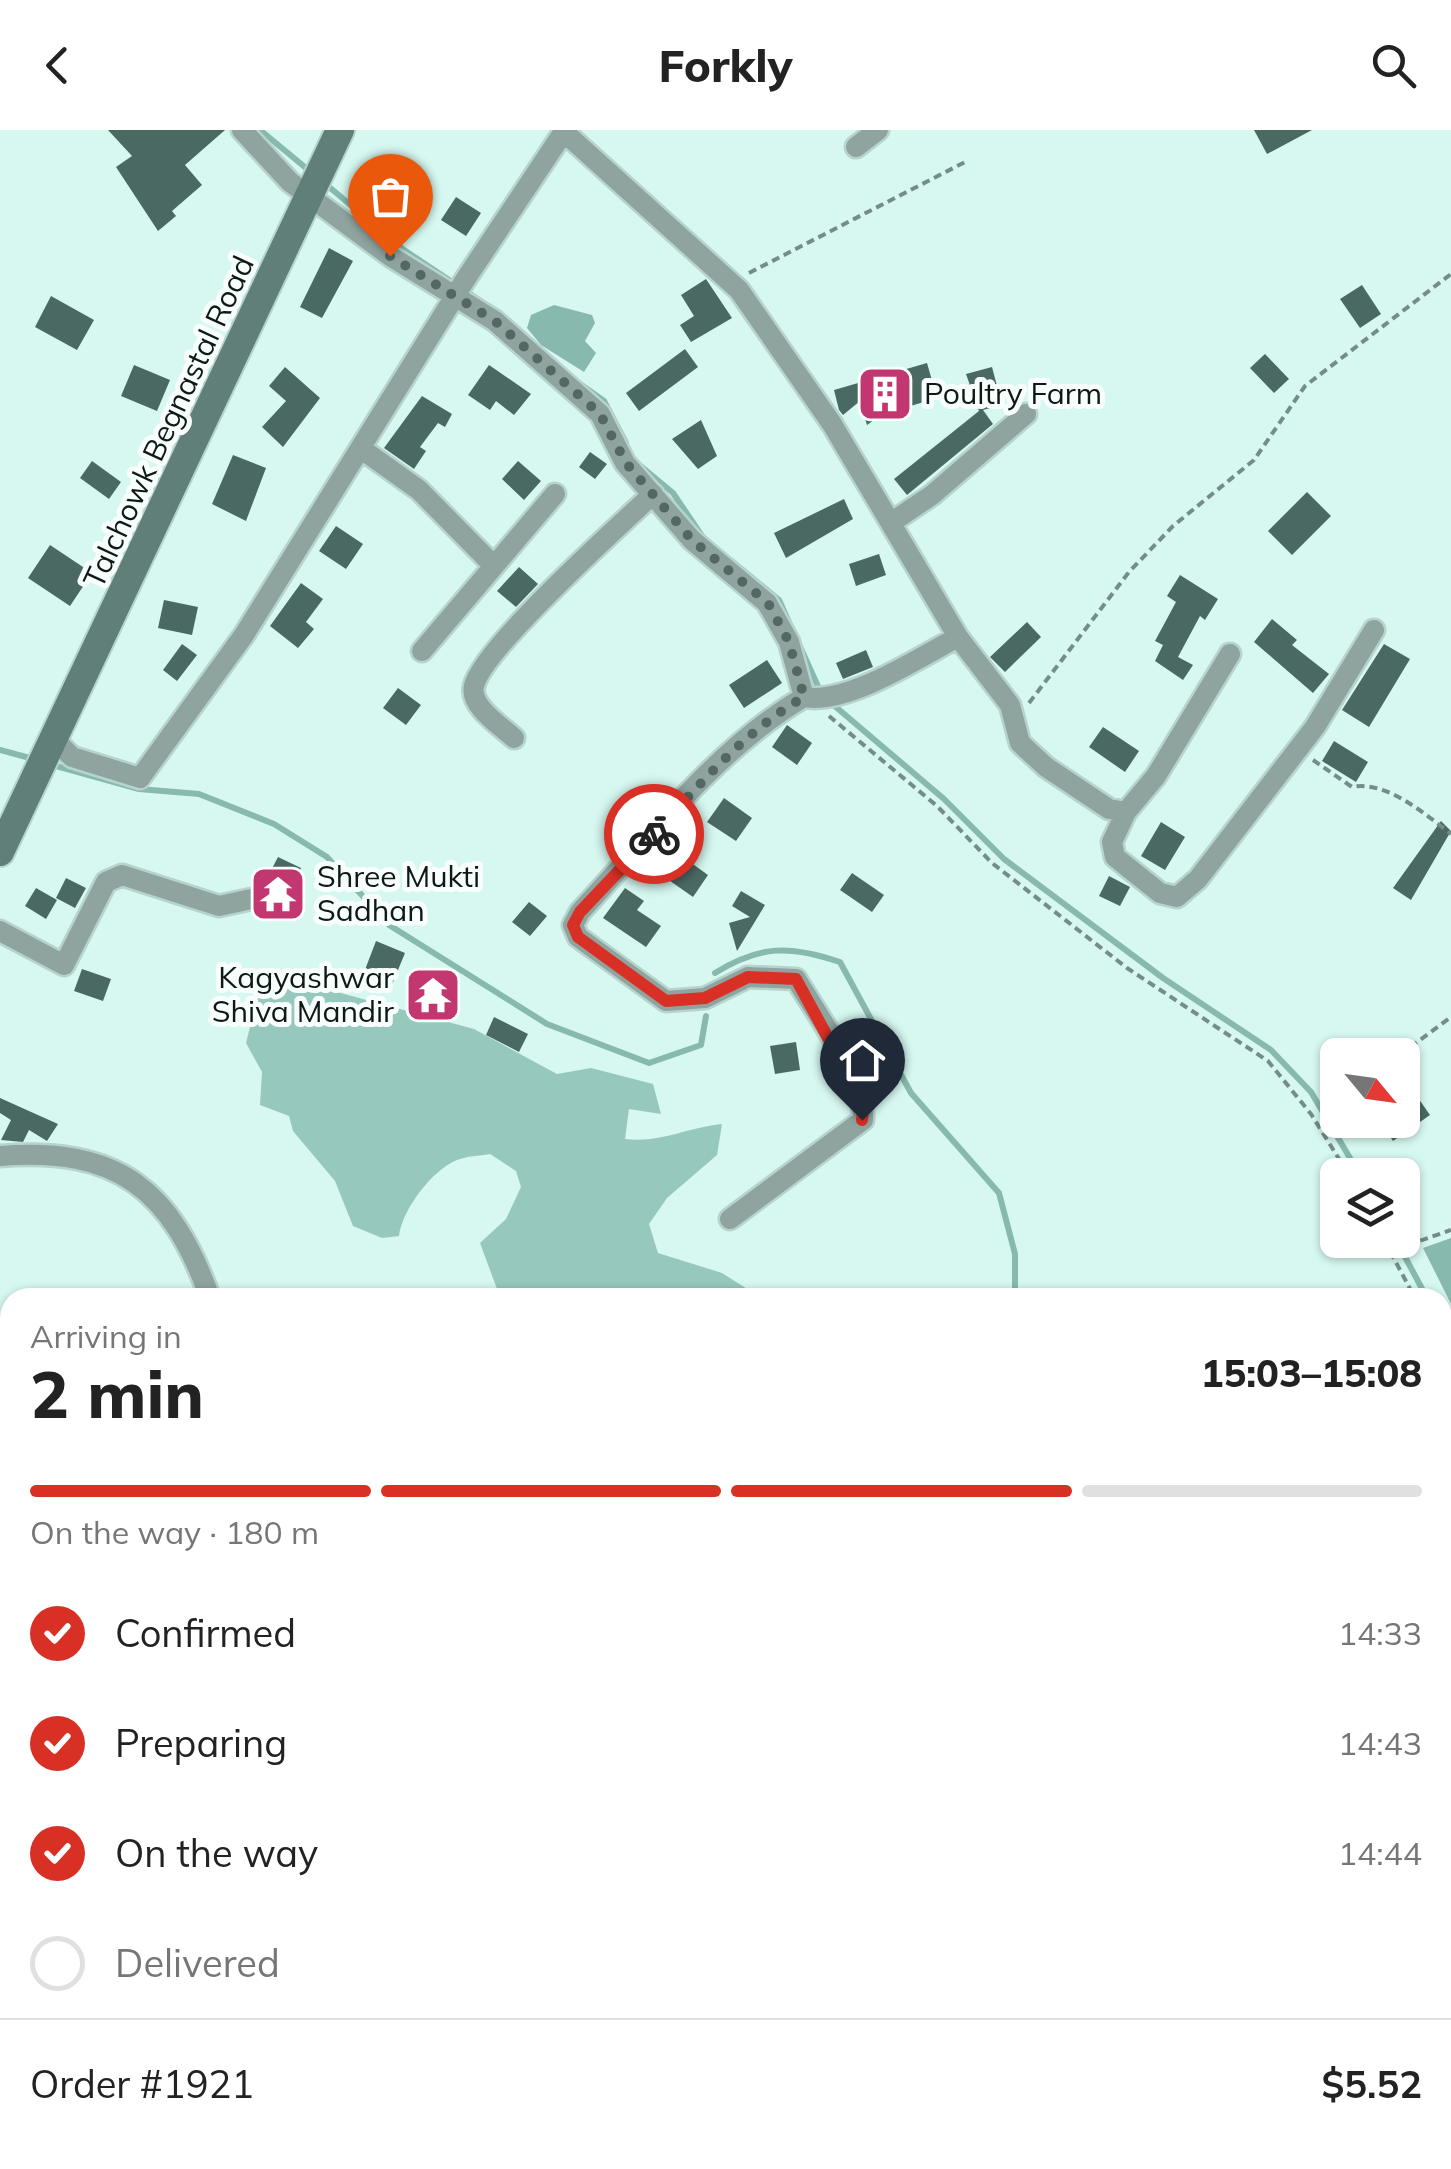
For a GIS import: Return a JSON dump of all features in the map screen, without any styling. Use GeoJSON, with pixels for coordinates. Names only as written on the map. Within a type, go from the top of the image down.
{"type":"FeatureCollection","features":[{"type":"Feature","properties":{"kind":"main road","name":"Talchowk Begnastal Road"},"geometry":{"type":"LineString","coordinates":[[0,852],[41,772],[340,130]]}},
{"type":"Feature","properties":{"kind":"street"},"geometry":{"type":"LineString","coordinates":[[242,130],[290,182],[390,256],[461,287],[600,414],[626,463],[692,540],[768,603],[817,697]]}},
{"type":"Feature","properties":{"kind":"street"},"geometry":{"type":"LineString","coordinates":[[856,147],[878,130]]}},
{"type":"Feature","properties":{"kind":"street"},"geometry":{"type":"LineString","coordinates":[[56,740],[72,757],[140,778],[244,635],[461,287],[564,131],[731,283],[832,424],[958,637],[995,682],[1018,719],[1020,742],[1046,766],[1109,810],[1126,812]]}},
{"type":"Feature","properties":{"kind":"street"},"geometry":{"type":"LineString","coordinates":[[892,522],[932,495],[1026,414]]}},
{"type":"Feature","properties":{"kind":"street"},"geometry":{"type":"LineString","coordinates":[[362,450],[419,490],[492,564]]}},
{"type":"Feature","properties":{"kind":"street"},"geometry":{"type":"LineString","coordinates":[[422,651],[555,494]]}},
{"type":"Feature","properties":{"kind":"street"},"geometry":{"type":"LineString","coordinates":[[514,738],[475,702],[473,687],[486,663],[575,568],[653,494]]}},
{"type":"Feature","properties":{"kind":"street"},"geometry":{"type":"LineString","coordinates":[[1230,654],[1156,776],[1126,812],[1112,842],[1114,857],[1160,894],[1177,897],[1198,879],[1298,750],[1374,630]]}},
{"type":"Feature","properties":{"kind":"street"},"geometry":{"type":"LineString","coordinates":[[730,1219],[862,1120],[864,1104],[827,1029],[796,979],[748,977],[705,998],[666,1001],[578,937],[573,925],[580,912],[731,752],[772,716],[958,637]]}},
{"type":"Feature","properties":{"kind":"street"},"geometry":{"type":"LineString","coordinates":[[0,931],[64,965],[106,882],[122,875],[219,906],[265,896]]}},
{"type":"Feature","properties":{"kind":"street"},"geometry":{"type":"LineString","coordinates":[[0,1156],[76,1158],[121,1174],[165,1206],[193,1252],[206,1288]]}},
{"type":"Feature","properties":{"kind":"path"},"geometry":{"type":"LineString","coordinates":[[731,283],[967,161]]}},
{"type":"Feature","properties":{"kind":"path"},"geometry":{"type":"LineString","coordinates":[[1018,719],[1129,572],[1174,526],[1254,460],[1306,386],[1451,274]]}},
{"type":"Feature","properties":{"kind":"path"},"geometry":{"type":"LineString","coordinates":[[817,697],[937,806],[992,863],[1127,968],[1268,1060],[1338,1158]]}},
{"type":"Feature","properties":{"kind":"path"},"geometry":{"type":"LineString","coordinates":[[1298,750],[1352,787],[1364,784],[1414,805],[1451,834]]}},
{"type":"Feature","properties":{"kind":"path"},"geometry":{"type":"LineString","coordinates":[[1420,1040],[1451,1018]]}},
{"type":"Feature","properties":{"kind":"path"},"geometry":{"type":"LineString","coordinates":[[1420,1241],[1451,1230]]}},
{"type":"Feature","properties":{"kind":"path"},"geometry":{"type":"LineString","coordinates":[[1394,1258],[1410,1288]]}},
{"type":"Feature","properties":{"kind":"shaded area"},"geometry":{"type":"Polygon","coordinates":[[[554,305],[592,315],[595,323],[585,341],[596,353],[584,372],[541,345],[527,328],[531,315],[554,305]]]}},
{"type":"Feature","properties":{"kind":"shaded area"},"geometry":{"type":"Polygon","coordinates":[[[285,978],[474,1029],[557,1074],[591,1068],[653,1084],[661,1114],[629,1109],[625,1139],[650,1139],[722,1124],[717,1155],[667,1198],[649,1224],[658,1253],[722,1273],[746,1288],[497,1288],[480,1243],[506,1219],[521,1187],[516,1171],[490,1154],[457,1160],[438,1172],[412,1203],[399,1236],[382,1238],[353,1226],[335,1181],[293,1131],[289,1116],[260,1105],[262,1072],[246,1043],[257,999],[285,978]]]}},
{"type":"Feature","properties":{"kind":"shaded area"},"geometry":{"type":"Polygon","coordinates":[[[1451,1238],[1451,1288],[1443,1288],[1423,1248],[1451,1238]]]}},
{"type":"Feature","properties":{"kind":"building"},"geometry":{"type":"Polygon","coordinates":[[[108,130],[225,130],[185,165],[202,185],[172,211],[176,216],[158,231],[116,167],[132,156],[108,130]]]}},
{"type":"Feature","properties":{"kind":"building"},"geometry":{"type":"Polygon","coordinates":[[[1254,130],[1312,130],[1267,154],[1254,130]]]}},
{"type":"Feature","properties":{"kind":"building"},"geometry":{"type":"Polygon","coordinates":[[[456,197],[481,213],[466,236],[441,220],[456,197]]]}},
{"type":"Feature","properties":{"kind":"building"},"geometry":{"type":"Polygon","coordinates":[[[329,248],[353,261],[322,318],[300,307],[329,248]]]}},
{"type":"Feature","properties":{"kind":"building"},"geometry":{"type":"Polygon","coordinates":[[[706,279],[732,318],[691,342],[680,325],[694,316],[681,295],[706,279]]]}},
{"type":"Feature","properties":{"kind":"building"},"geometry":{"type":"Polygon","coordinates":[[[1362,285],[1381,314],[1360,328],[1340,299],[1362,285]]]}},
{"type":"Feature","properties":{"kind":"building"},"geometry":{"type":"Polygon","coordinates":[[[51,296],[94,320],[77,350],[35,327],[51,296]]]}},
{"type":"Feature","properties":{"kind":"building"},"geometry":{"type":"Polygon","coordinates":[[[685,349],[698,367],[639,411],[626,393],[685,349]]]}},
{"type":"Feature","properties":{"kind":"building"},"geometry":{"type":"Polygon","coordinates":[[[1265,354],[1289,379],[1274,393],[1250,368],[1265,354]]]}},
{"type":"Feature","properties":{"kind":"building","name":"Poultry Farm"},"geometry":{"type":"Polygon","coordinates":[[[927,363],[937,398],[904,408],[902,400],[867,425],[860,401],[843,415],[839,410],[834,390],[927,363]]]}},
{"type":"Feature","properties":{"kind":"building"},"geometry":{"type":"Polygon","coordinates":[[[134,365],[170,380],[157,411],[121,396],[134,365]]]}},
{"type":"Feature","properties":{"kind":"building"},"geometry":{"type":"Polygon","coordinates":[[[489,365],[531,394],[514,415],[496,401],[490,410],[468,395],[489,365]]]}},
{"type":"Feature","properties":{"kind":"building"},"geometry":{"type":"Polygon","coordinates":[[[285,367],[320,398],[283,447],[262,427],[286,401],[269,386],[285,367]]]}},
{"type":"Feature","properties":{"kind":"building"},"geometry":{"type":"Polygon","coordinates":[[[992,367],[1002,405],[983,410],[993,424],[907,495],[894,479],[979,411],[966,374],[992,367]]]}},
{"type":"Feature","properties":{"kind":"building"},"geometry":{"type":"Polygon","coordinates":[[[422,396],[452,414],[445,427],[438,423],[420,447],[426,451],[414,469],[384,448],[422,396]]]}},
{"type":"Feature","properties":{"kind":"building"},"geometry":{"type":"Polygon","coordinates":[[[701,420],[717,456],[698,469],[672,439],[701,420]]]}},
{"type":"Feature","properties":{"kind":"building"},"geometry":{"type":"Polygon","coordinates":[[[590,452],[607,464],[595,479],[579,467],[590,452]]]}},
{"type":"Feature","properties":{"kind":"building"},"geometry":{"type":"Polygon","coordinates":[[[233,455],[266,468],[246,521],[212,504],[233,455]]]}},
{"type":"Feature","properties":{"kind":"building"},"geometry":{"type":"Polygon","coordinates":[[[92,461],[121,482],[109,499],[80,478],[92,461]]]}},
{"type":"Feature","properties":{"kind":"building"},"geometry":{"type":"Polygon","coordinates":[[[518,461],[541,481],[524,500],[502,479],[518,461]]]}},
{"type":"Feature","properties":{"kind":"building"},"geometry":{"type":"Polygon","coordinates":[[[1307,492],[1331,516],[1292,555],[1268,531],[1307,492]]]}},
{"type":"Feature","properties":{"kind":"building"},"geometry":{"type":"Polygon","coordinates":[[[844,499],[853,519],[786,558],[774,533],[844,499]]]}},
{"type":"Feature","properties":{"kind":"building"},"geometry":{"type":"Polygon","coordinates":[[[336,526],[363,544],[346,569],[319,551],[336,526]]]}},
{"type":"Feature","properties":{"kind":"building"},"geometry":{"type":"Polygon","coordinates":[[[50,545],[92,573],[70,606],[28,578],[50,545]]]}},
{"type":"Feature","properties":{"kind":"building"},"geometry":{"type":"Polygon","coordinates":[[[879,554],[886,575],[856,586],[849,564],[879,554]]]}},
{"type":"Feature","properties":{"kind":"building"},"geometry":{"type":"Polygon","coordinates":[[[519,567],[538,584],[516,607],[497,591],[519,567]]]}},
{"type":"Feature","properties":{"kind":"building"},"geometry":{"type":"Polygon","coordinates":[[[1180,575],[1218,599],[1205,620],[1200,616],[1178,657],[1193,665],[1183,680],[1155,661],[1163,645],[1155,641],[1176,602],[1167,596],[1180,575]]]}},
{"type":"Feature","properties":{"kind":"building"},"geometry":{"type":"Polygon","coordinates":[[[301,583],[323,599],[306,622],[314,629],[298,648],[270,626],[301,583]]]}},
{"type":"Feature","properties":{"kind":"building"},"geometry":{"type":"Polygon","coordinates":[[[164,600],[198,607],[192,635],[158,628],[164,600]]]}},
{"type":"Feature","properties":{"kind":"building"},"geometry":{"type":"Polygon","coordinates":[[[1272,619],[1297,640],[1292,645],[1329,674],[1313,693],[1254,642],[1272,619]]]}},
{"type":"Feature","properties":{"kind":"building"},"geometry":{"type":"Polygon","coordinates":[[[1027,622],[1041,637],[1005,672],[990,657],[1027,622]]]}},
{"type":"Feature","properties":{"kind":"building"},"geometry":{"type":"Polygon","coordinates":[[[182,644],[197,655],[177,681],[163,670],[182,644]]]}},
{"type":"Feature","properties":{"kind":"building"},"geometry":{"type":"Polygon","coordinates":[[[1384,644],[1410,659],[1369,727],[1342,710],[1384,644]]]}},
{"type":"Feature","properties":{"kind":"building"},"geometry":{"type":"Polygon","coordinates":[[[866,650],[873,667],[843,679],[836,663],[866,650]]]}},
{"type":"Feature","properties":{"kind":"building"},"geometry":{"type":"Polygon","coordinates":[[[767,660],[782,683],[744,708],[729,685],[767,660]]]}},
{"type":"Feature","properties":{"kind":"building"},"geometry":{"type":"Polygon","coordinates":[[[398,688],[421,705],[406,725],[383,708],[398,688]]]}},
{"type":"Feature","properties":{"kind":"building"},"geometry":{"type":"Polygon","coordinates":[[[787,725],[812,743],[797,765],[772,747],[787,725]]]}},
{"type":"Feature","properties":{"kind":"building"},"geometry":{"type":"Polygon","coordinates":[[[1103,727],[1139,751],[1125,772],[1089,747],[1103,727]]]}},
{"type":"Feature","properties":{"kind":"building"},"geometry":{"type":"Polygon","coordinates":[[[1334,741],[1368,762],[1356,782],[1322,761],[1334,741]]]}},
{"type":"Feature","properties":{"kind":"building"},"geometry":{"type":"Polygon","coordinates":[[[724,798],[752,818],[736,841],[707,822],[724,798]]]}},
{"type":"Feature","properties":{"kind":"building"},"geometry":{"type":"Polygon","coordinates":[[[1441,821],[1451,831],[1411,900],[1393,888],[1441,821]]]}},
{"type":"Feature","properties":{"kind":"building"},"geometry":{"type":"Polygon","coordinates":[[[1161,822],[1185,837],[1165,870],[1141,856],[1161,822]]]}},
{"type":"Feature","properties":{"kind":"building"},"geometry":{"type":"Polygon","coordinates":[[[679,854],[708,875],[693,897],[663,876],[679,854]]]}},
{"type":"Feature","properties":{"kind":"building"},"geometry":{"type":"Polygon","coordinates":[[[278,857],[301,868],[289,892],[266,880],[278,857]]]}},
{"type":"Feature","properties":{"kind":"building"},"geometry":{"type":"Polygon","coordinates":[[[852,873],[884,895],[872,912],[840,890],[852,873]]]}},
{"type":"Feature","properties":{"kind":"building"},"geometry":{"type":"Polygon","coordinates":[[[1109,876],[1130,887],[1120,906],[1099,896],[1109,876]]]}},
{"type":"Feature","properties":{"kind":"building"},"geometry":{"type":"Polygon","coordinates":[[[66,878],[86,888],[75,908],[56,898],[66,878]]]}},
{"type":"Feature","properties":{"kind":"building"},"geometry":{"type":"Polygon","coordinates":[[[36,888],[57,900],[46,919],[25,906],[36,888]]]}},
{"type":"Feature","properties":{"kind":"building"},"geometry":{"type":"Polygon","coordinates":[[[625,888],[644,901],[637,910],[661,926],[646,947],[603,918],[625,888]]]}},
{"type":"Feature","properties":{"kind":"building"},"geometry":{"type":"Polygon","coordinates":[[[741,891],[765,905],[737,951],[729,923],[750,917],[732,906],[741,891]]]}},
{"type":"Feature","properties":{"kind":"building"},"geometry":{"type":"Polygon","coordinates":[[[529,902],[547,916],[530,936],[512,922],[529,902]]]}},
{"type":"Feature","properties":{"kind":"building"},"geometry":{"type":"Polygon","coordinates":[[[376,941],[405,953],[391,987],[363,975],[376,941]]]}},
{"type":"Feature","properties":{"kind":"building"},"geometry":{"type":"Polygon","coordinates":[[[82,969],[111,979],[103,1001],[74,991],[82,969]]]}},
{"type":"Feature","properties":{"kind":"building"},"geometry":{"type":"Polygon","coordinates":[[[430,981],[449,988],[441,1013],[421,1006],[430,981]]]}},
{"type":"Feature","properties":{"kind":"building"},"geometry":{"type":"Polygon","coordinates":[[[494,1017],[528,1034],[519,1052],[486,1035],[494,1017]]]}},
{"type":"Feature","properties":{"kind":"building"},"geometry":{"type":"Polygon","coordinates":[[[796,1042],[800,1070],[775,1074],[770,1046],[796,1042]]]}},
{"type":"Feature","properties":{"kind":"building"},"geometry":{"type":"Polygon","coordinates":[[[0,1098],[58,1124],[47,1141],[29,1130],[23,1142],[1,1140],[11,1120],[0,1113],[0,1098]]]}},
{"type":"Feature","properties":{"kind":"building"},"geometry":{"type":"Polygon","coordinates":[[[1420,1101],[1430,1115],[1420,1122],[1420,1101]]]}},
{"type":"Feature","properties":{"kind":"waterway"},"geometry":{"type":"LineString","coordinates":[[260,130],[312,173]]}},
{"type":"Feature","properties":{"kind":"waterway"},"geometry":{"type":"LineString","coordinates":[[328,186],[404,250],[482,302]]}},
{"type":"Feature","properties":{"kind":"waterway"},"geometry":{"type":"LineString","coordinates":[[580,384],[604,401],[626,443]]}},
{"type":"Feature","properties":{"kind":"waterway"},"geometry":{"type":"LineString","coordinates":[[637,463],[673,493],[704,539]]}},
{"type":"Feature","properties":{"kind":"waterway"},"geometry":{"type":"LineString","coordinates":[[733,562],[779,600],[821,693]]}},
{"type":"Feature","properties":{"kind":"waterway"},"geometry":{"type":"LineString","coordinates":[[830,702],[944,799],[1004,859],[1163,978],[1271,1050],[1311,1092],[1350,1158]]}},
{"type":"Feature","properties":{"kind":"waterway"},"geometry":{"type":"LineString","coordinates":[[0,750],[37,760]]}},
{"type":"Feature","properties":{"kind":"waterway"},"geometry":{"type":"LineString","coordinates":[[49,764],[139,789],[199,794],[274,824],[327,857],[389,925],[547,1024],[649,1063],[701,1045],[706,1016]]}},
{"type":"Feature","properties":{"kind":"waterway"},"geometry":{"type":"LineString","coordinates":[[715,973],[746,957],[776,951],[806,953],[840,962],[911,1093],[999,1193],[1015,1254],[1015,1288]]}},
{"type":"Feature","properties":{"kind":"waterway"},"geometry":{"type":"LineString","coordinates":[[1406,1258],[1422,1288]]}},
{"type":"Feature","properties":{"kind":"way so far"},"geometry":{"type":"LineString","coordinates":[[390,256],[495,321],[588,402],[610,429],[626,463],[692,540],[768,603],[789,642],[804,697],[772,716],[731,752],[654,834]]}},
{"type":"Feature","properties":{"kind":"place","name":"Poultry Farm"},"geometry":{"type":"Point","coordinates":[885,394]}},
{"type":"Feature","properties":{"kind":"place","name":"Shree Mukti Sadhan"},"geometry":{"type":"Point","coordinates":[278,894]}},
{"type":"Feature","properties":{"kind":"place","name":"Kagyashwar Shiva Mandir"},"geometry":{"type":"Point","coordinates":[433,995]}},
{"type":"Feature","properties":{"kind":"route"},"geometry":{"type":"LineString","coordinates":[[654,834],[580,912],[573,925],[578,937],[637,984],[666,1001],[705,998],[748,977],[796,979],[827,1029],[864,1104],[862,1120]]}}]}
